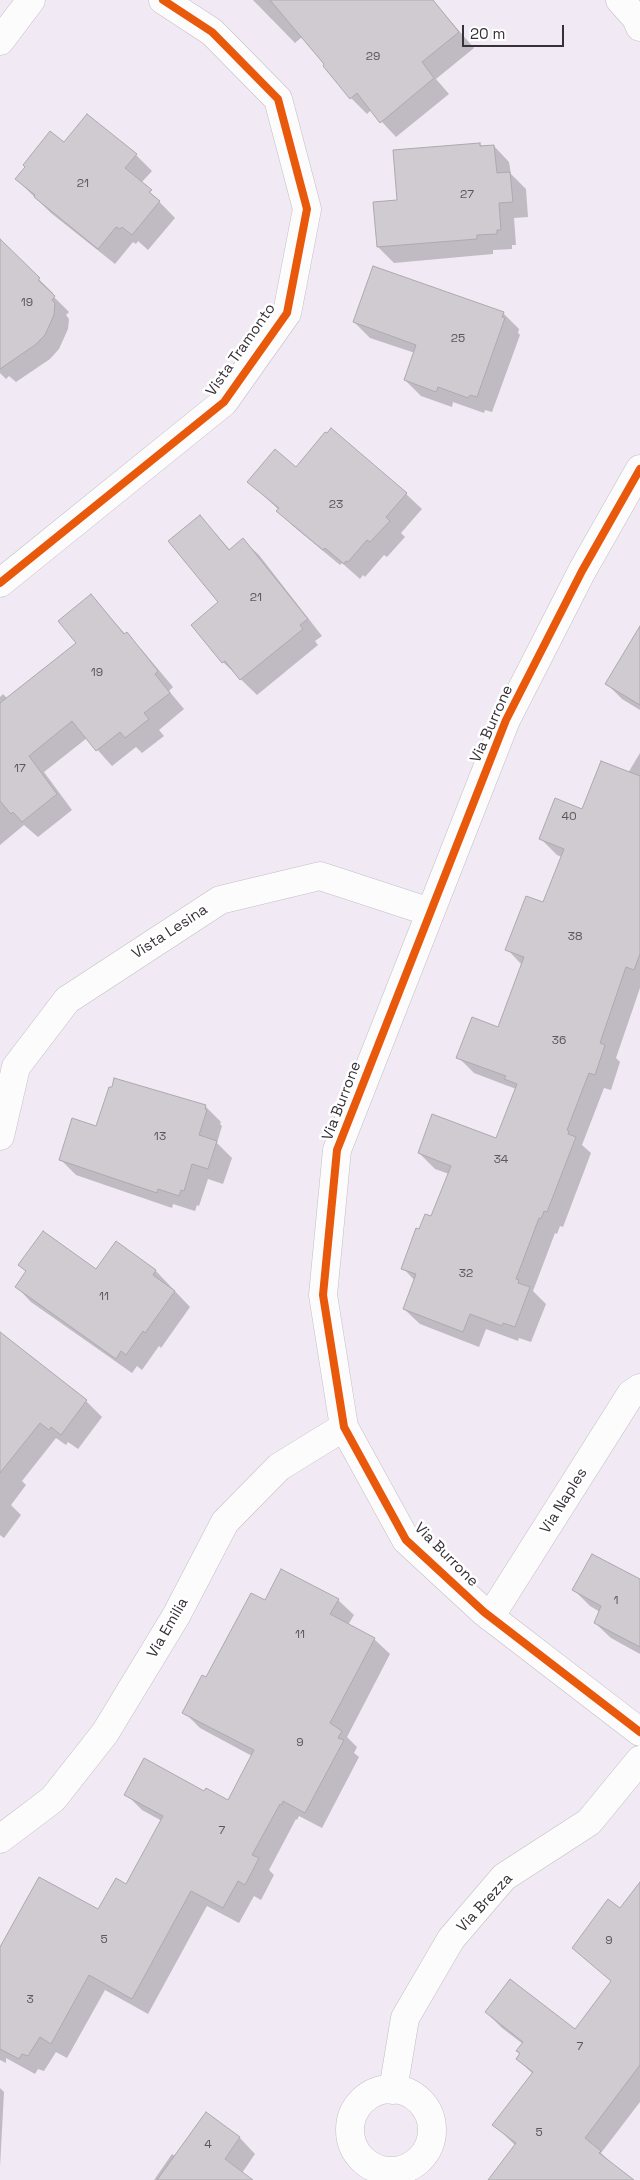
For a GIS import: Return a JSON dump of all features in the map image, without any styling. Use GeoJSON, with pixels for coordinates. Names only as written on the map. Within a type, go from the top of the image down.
{"type":"FeatureCollection","features":[{"type":"Feature","properties":{"kind":"street"},"geometry":{"type":"LineString","coordinates":[[0,41],[31,0]]}},
{"type":"Feature","properties":{"kind":"street","name":"Vista Tramonto"},"geometry":{"type":"LineString","coordinates":[[0,583],[224,402],[287,313],[307,208],[278,99],[212,32],[162,0]]}},
{"type":"Feature","properties":{"kind":"street"},"geometry":{"type":"LineString","coordinates":[[620,0],[636,18],[640,27]]}},
{"type":"Feature","properties":{"kind":"street","name":"Via Burrone"},"geometry":{"type":"LineString","coordinates":[[640,469],[582,571],[506,720],[337,1150],[323,1295],[344,1427],[406,1540],[490,1616],[640,1732]]}},
{"type":"Feature","properties":{"kind":"street","name":"Vista Lesina"},"geometry":{"type":"LineString","coordinates":[[0,1136],[16,1067],[67,1000],[220,900],[320,876],[430,912]]}},
{"type":"Feature","properties":{"kind":"street","name":"Via Naples"},"geometry":{"type":"LineString","coordinates":[[490,1616],[631,1394],[640,1388]]}},
{"type":"Feature","properties":{"kind":"street","name":"Via Emilia"},"geometry":{"type":"LineString","coordinates":[[0,1839],[53,1799],[105,1733],[176,1616],[225,1522],[279,1467],[344,1427]]}},
{"type":"Feature","properties":{"kind":"street","name":"Via Brezza"},"geometry":{"type":"LineString","coordinates":[[393,2090],[405,2018],[451,1940],[504,1877],[589,1822],[640,1760]]}},
{"type":"Feature","properties":{"kind":"building"},"geometry":{"type":"Polygon","coordinates":[[[270,0],[433,0],[459,32],[422,62],[434,78],[380,123],[357,93],[350,99],[323,66],[324,64],[270,0]]]}},
{"type":"Feature","properties":{"kind":"building"},"geometry":{"type":"Polygon","coordinates":[[[87,114],[137,154],[125,168],[152,190],[149,192],[160,201],[132,235],[122,227],[120,229],[116,227],[98,249],[34,197],[35,195],[15,179],[25,167],[23,165],[50,131],[64,142],[87,114]]]}},
{"type":"Feature","properties":{"kind":"building"},"geometry":{"type":"Polygon","coordinates":[[[480,143],[480,146],[494,145],[497,173],[510,172],[513,202],[499,203],[501,230],[497,230],[497,234],[477,235],[477,239],[377,247],[373,202],[397,200],[393,150],[480,143]]]}},
{"type":"Feature","properties":{"kind":"building"},"geometry":{"type":"Polygon","coordinates":[[[0,239],[40,278],[38,280],[55,296],[52,300],[55,303],[54,315],[45,335],[35,345],[0,369],[0,239]]]}},
{"type":"Feature","properties":{"kind":"building"},"geometry":{"type":"Polygon","coordinates":[[[373,266],[504,312],[502,317],[505,318],[477,397],[470,395],[468,398],[438,387],[436,392],[404,380],[416,345],[353,322],[373,266]]]}},
{"type":"Feature","properties":{"kind":"building"},"geometry":{"type":"Polygon","coordinates":[[[331,428],[407,493],[386,517],[390,521],[370,542],[367,540],[348,562],[346,561],[344,564],[325,548],[323,550],[276,511],[279,508],[247,482],[275,449],[296,467],[325,432],[327,433],[331,428]]]}},
{"type":"Feature","properties":{"kind":"building"},"geometry":{"type":"Polygon","coordinates":[[[200,515],[229,550],[243,538],[308,619],[300,625],[303,629],[240,680],[225,661],[222,663],[191,625],[218,602],[168,541],[200,515]]]}},
{"type":"Feature","properties":{"kind":"building"},"geometry":{"type":"Polygon","coordinates":[[[91,594],[124,634],[127,632],[158,671],[155,674],[170,693],[144,713],[149,719],[125,738],[120,732],[96,751],[72,721],[29,756],[57,794],[22,822],[13,812],[11,814],[0,801],[0,703],[76,643],[58,621],[91,594]]]}},
{"type":"Feature","properties":{"kind":"building"},"geometry":{"type":"Polygon","coordinates":[[[640,626],[640,705],[605,684],[640,626]]]}},
{"type":"Feature","properties":{"kind":"building"},"geometry":{"type":"Polygon","coordinates":[[[601,761],[640,776],[640,954],[634,970],[626,967],[600,1043],[605,1045],[595,1075],[589,1073],[567,1130],[569,1131],[568,1134],[576,1137],[547,1212],[544,1211],[541,1219],[539,1218],[516,1279],[519,1280],[518,1283],[530,1287],[515,1327],[503,1323],[502,1326],[470,1314],[463,1332],[403,1309],[416,1274],[401,1269],[416,1228],[419,1229],[425,1214],[431,1216],[451,1166],[418,1153],[432,1114],[496,1138],[517,1084],[504,1079],[506,1076],[456,1058],[472,1017],[498,1027],[524,957],[505,950],[526,896],[543,902],[564,849],[539,839],[555,798],[582,809],[601,761]]]}},
{"type":"Feature","properties":{"kind":"building"},"geometry":{"type":"Polygon","coordinates":[[[114,1078],[206,1105],[205,1109],[207,1110],[199,1135],[217,1141],[208,1169],[192,1164],[184,1191],[181,1190],[179,1196],[158,1189],[157,1193],[59,1160],[72,1118],[96,1126],[109,1087],[112,1087],[114,1078]]]}},
{"type":"Feature","properties":{"kind":"building"},"geometry":{"type":"Polygon","coordinates":[[[43,1231],[96,1269],[116,1241],[156,1270],[153,1275],[175,1291],[145,1333],[143,1331],[126,1355],[121,1351],[116,1359],[15,1287],[26,1271],[18,1265],[43,1231]]]}},
{"type":"Feature","properties":{"kind":"building"},"geometry":{"type":"Polygon","coordinates":[[[0,1332],[87,1400],[61,1435],[51,1427],[49,1430],[40,1423],[0,1473],[0,1332]]]}},
{"type":"Feature","properties":{"kind":"building"},"geometry":{"type":"Polygon","coordinates":[[[592,1554],[640,1579],[640,1647],[594,1623],[601,1606],[572,1590],[592,1554]]]}},
{"type":"Feature","properties":{"kind":"building"},"geometry":{"type":"Polygon","coordinates":[[[281,1569],[339,1599],[330,1614],[375,1638],[330,1723],[342,1731],[338,1738],[344,1740],[305,1813],[283,1801],[282,1805],[280,1804],[252,1855],[259,1858],[245,1885],[238,1881],[223,1908],[191,1891],[132,1999],[89,1975],[51,2044],[40,2037],[28,2056],[22,2054],[19,2059],[0,2049],[0,1947],[39,1877],[98,1909],[116,1878],[126,1884],[163,1816],[124,1795],[144,1758],[204,1791],[206,1788],[228,1800],[254,1750],[182,1713],[202,1675],[206,1677],[251,1593],[265,1600],[281,1569]]]}},
{"type":"Feature","properties":{"kind":"building"},"geometry":{"type":"Polygon","coordinates":[[[640,1882],[640,2065],[585,2138],[601,2151],[599,2153],[634,2180],[488,2180],[516,2143],[492,2125],[533,2072],[516,2059],[520,2053],[516,2051],[523,2042],[485,2012],[510,1979],[575,2029],[611,1981],[572,1948],[608,1899],[620,1908],[640,1882]]]}},
{"type":"Feature","properties":{"kind":"building"},"geometry":{"type":"Polygon","coordinates":[[[206,2112],[240,2137],[225,2159],[253,2180],[157,2180],[206,2112]]]}},
{"type":"Feature","properties":{"kind":"cycle path"},"geometry":{"type":"LineString","coordinates":[[0,583],[224,402],[287,313],[307,209],[278,99],[212,32],[163,0]]}},
{"type":"Feature","properties":{"kind":"cycle path"},"geometry":{"type":"LineString","coordinates":[[640,469],[582,571],[506,720],[337,1150],[323,1295],[344,1427],[406,1540],[484,1612],[640,1732]]}}]}
